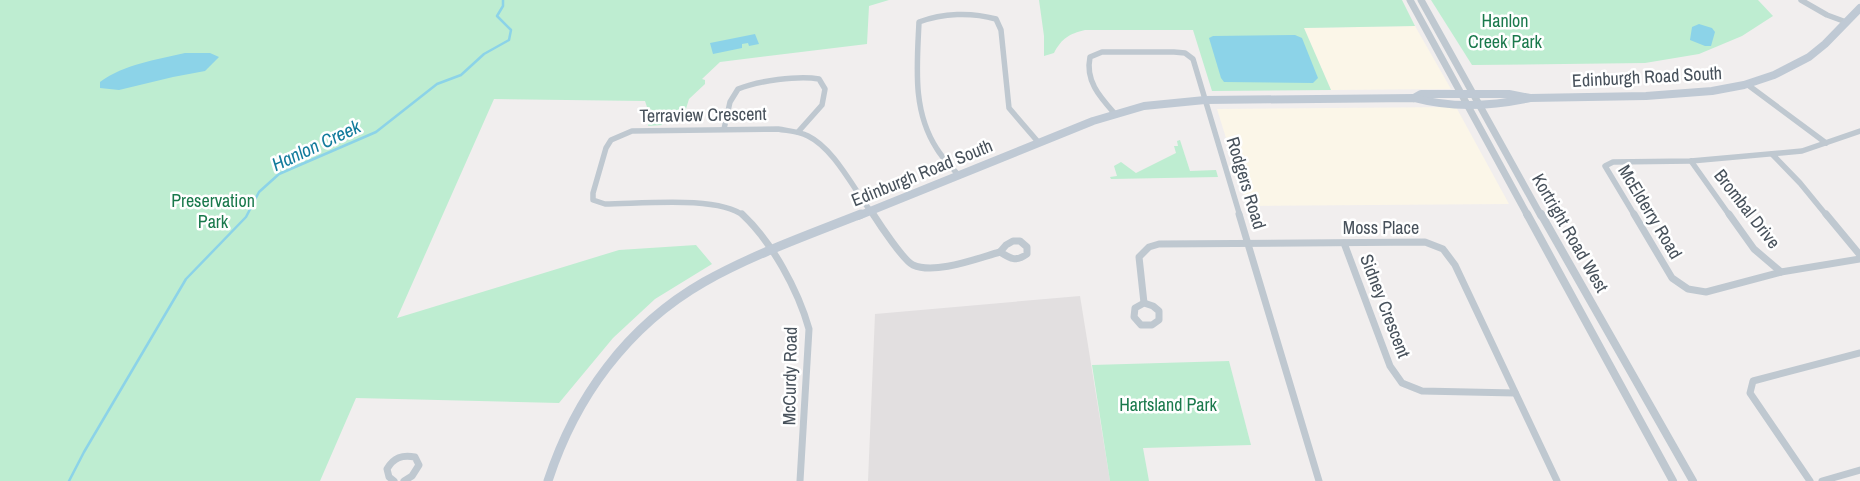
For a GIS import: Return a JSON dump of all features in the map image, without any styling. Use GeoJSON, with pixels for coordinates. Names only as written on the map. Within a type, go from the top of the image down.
{"type":"FeatureCollection","features":[{"type":"Feature","properties":{"kind":"main road","name":"Edinburgh Road South"},"geometry":{"type":"LineString","coordinates":[[548,481],[558,448],[570,420],[587,392],[628,343],[655,318],[689,291],[770,250],[1114,114],[1144,106],[1205,100],[1414,98],[1425,102],[1480,103],[1514,102],[1530,98],[1698,93],[1748,85],[1774,76],[1802,62],[1826,42],[1860,8]]}},
{"type":"Feature","properties":{"kind":"main road","name":"Edinburgh Road South"},"geometry":{"type":"LineString","coordinates":[[1414,98],[1421,94],[1509,94],[1530,98]]}},
{"type":"Feature","properties":{"kind":"street","name":"Kortright Road West"},"geometry":{"type":"LineString","coordinates":[[1410,0],[1673,481]]}},
{"type":"Feature","properties":{"kind":"street","name":"Kortright Road West"},"geometry":{"type":"LineString","coordinates":[[1421,0],[1693,481]]}},
{"type":"Feature","properties":{"kind":"street"},"geometry":{"type":"LineString","coordinates":[[1801,0],[1826,15],[1846,22]]}},
{"type":"Feature","properties":{"kind":"street"},"geometry":{"type":"LineString","coordinates":[[959,176],[936,148],[919,110],[917,85],[919,22],[928,18],[985,15],[996,19],[1001,30],[1009,108],[1039,143]]}},
{"type":"Feature","properties":{"kind":"street","name":"Rodgers Road"},"geometry":{"type":"LineString","coordinates":[[1114,114],[1091,83],[1087,64],[1090,57],[1102,52],[1174,52],[1187,54],[1193,60],[1319,481]]}},
{"type":"Feature","properties":{"kind":"street"},"geometry":{"type":"LineString","coordinates":[[724,129],[732,97],[737,90],[748,86],[810,77],[819,79],[825,89],[822,105],[798,132]]}},
{"type":"Feature","properties":{"kind":"street"},"geometry":{"type":"LineString","coordinates":[[1748,85],[1826,143]]}},
{"type":"Feature","properties":{"kind":"street","name":"Terraview Crescent"},"geometry":{"type":"LineString","coordinates":[[770,250],[754,226],[742,214],[720,206],[705,204],[605,204],[594,200],[593,193],[606,148],[611,140],[632,132],[724,129],[778,129],[798,132],[816,142],[830,154],[870,211]]}},
{"type":"Feature","properties":{"kind":"street","name":"McElderry Road"},"geometry":{"type":"LineString","coordinates":[[1860,131],[1802,151],[1691,161],[1613,162],[1605,166],[1672,278],[1688,289],[1706,292],[1781,272],[1860,257]]}},
{"type":"Feature","properties":{"kind":"street"},"geometry":{"type":"LineString","coordinates":[[1772,154],[1800,184],[1860,257]]}},
{"type":"Feature","properties":{"kind":"street","name":"Brombal Drive"},"geometry":{"type":"LineString","coordinates":[[1691,161],[1754,249],[1781,272]]}},
{"type":"Feature","properties":{"kind":"street"},"geometry":{"type":"LineString","coordinates":[[870,211],[912,265],[924,268],[952,265],[1000,252]]}},
{"type":"Feature","properties":{"kind":"street","name":"Moss Place"},"geometry":{"type":"LineString","coordinates":[[1144,303],[1139,257],[1149,247],[1159,244],[1425,242],[1443,249],[1455,265],[1557,481]]}},
{"type":"Feature","properties":{"kind":"street","name":"Sidney Crescent"},"geometry":{"type":"LineString","coordinates":[[1344,243],[1390,366],[1402,383],[1422,392],[1515,393]]}},
{"type":"Feature","properties":{"kind":"street","name":"McCurdy Road"},"geometry":{"type":"LineString","coordinates":[[770,250],[804,309],[809,329],[800,481]]}},
{"type":"Feature","properties":{"kind":"street"},"geometry":{"type":"LineString","coordinates":[[1810,481],[1750,393],[1753,380],[1860,353]]}},
{"type":"Feature","properties":{"kind":"street"},"geometry":{"type":"LineString","coordinates":[[394,481],[389,477],[387,469],[391,462],[403,455],[415,457],[419,465],[412,476],[404,481]]}},
{"type":"Feature","properties":{"kind":"street"},"geometry":{"type":"LineString","coordinates":[[1822,481],[1860,470]]}},
{"type":"Feature","properties":{"kind":"shaded area"},"geometry":{"type":"Polygon","coordinates":[[[1415,26],[1451,89],[1331,90],[1304,28],[1415,26]]]}},
{"type":"Feature","properties":{"kind":"shaded area"},"geometry":{"type":"Polygon","coordinates":[[[1456,107],[1509,204],[1247,206],[1217,109],[1456,107]]]}},
{"type":"Feature","properties":{"kind":"shaded area"},"geometry":{"type":"Polygon","coordinates":[[[1080,296],[1110,481],[868,481],[875,314],[1080,296]]]}},
{"type":"Feature","properties":{"kind":"green space","name":"Preservation Park"},"geometry":{"type":"Polygon","coordinates":[[[0,0],[889,0],[869,6],[867,44],[720,62],[702,79],[705,80],[705,84],[689,99],[685,112],[665,112],[662,125],[648,126],[652,114],[649,113],[645,101],[494,99],[397,318],[619,250],[696,245],[712,264],[655,299],[613,338],[559,403],[356,398],[320,481],[0,481],[0,0]]]}},
{"type":"Feature","properties":{"kind":"green space"},"geometry":{"type":"Polygon","coordinates":[[[1039,0],[1402,0],[1415,26],[1304,28],[1331,90],[1212,91],[1193,30],[1085,30],[1066,37],[1054,53],[1044,56],[1044,36],[1039,0]]]}},
{"type":"Feature","properties":{"kind":"green space","name":"Hanlon Creek Park"},"geometry":{"type":"Polygon","coordinates":[[[1431,0],[1758,0],[1773,16],[1742,36],[1699,54],[1645,63],[1472,65],[1431,0]]]}},
{"type":"Feature","properties":{"kind":"green space"},"geometry":{"type":"Polygon","coordinates":[[[1180,140],[1190,171],[1216,170],[1218,177],[1111,179],[1110,177],[1117,176],[1114,166],[1121,162],[1136,173],[1176,153],[1174,146],[1178,146],[1177,141],[1180,140]]]}},
{"type":"Feature","properties":{"kind":"green space","name":"Hartsland Park"},"geometry":{"type":"Polygon","coordinates":[[[1229,361],[1251,445],[1143,448],[1149,481],[1110,481],[1092,365],[1229,361]]]}},
{"type":"Feature","properties":{"kind":"water"},"geometry":{"type":"Polygon","coordinates":[[[1699,24],[1712,28],[1715,32],[1711,46],[1705,46],[1690,40],[1692,27],[1699,24]]]}},
{"type":"Feature","properties":{"kind":"water"},"geometry":{"type":"Polygon","coordinates":[[[755,34],[759,44],[749,46],[748,43],[742,44],[742,48],[713,54],[710,43],[755,34]]]}},
{"type":"Feature","properties":{"kind":"water"},"geometry":{"type":"Polygon","coordinates":[[[1295,35],[1302,38],[1318,78],[1313,83],[1224,82],[1221,78],[1209,38],[1213,36],[1295,35]]]}},
{"type":"Feature","properties":{"kind":"water"},"geometry":{"type":"Polygon","coordinates":[[[185,53],[210,53],[219,57],[205,71],[119,90],[100,88],[100,82],[120,71],[141,63],[185,53]]]}},
{"type":"Feature","properties":{"kind":"waterway","name":"Hanlon Creek"},"geometry":{"type":"LineString","coordinates":[[69,481],[84,452],[186,279],[246,217],[259,192],[279,174],[376,132],[437,84],[461,75],[484,54],[509,40],[511,30],[497,16],[503,6],[503,0]]}}]}
